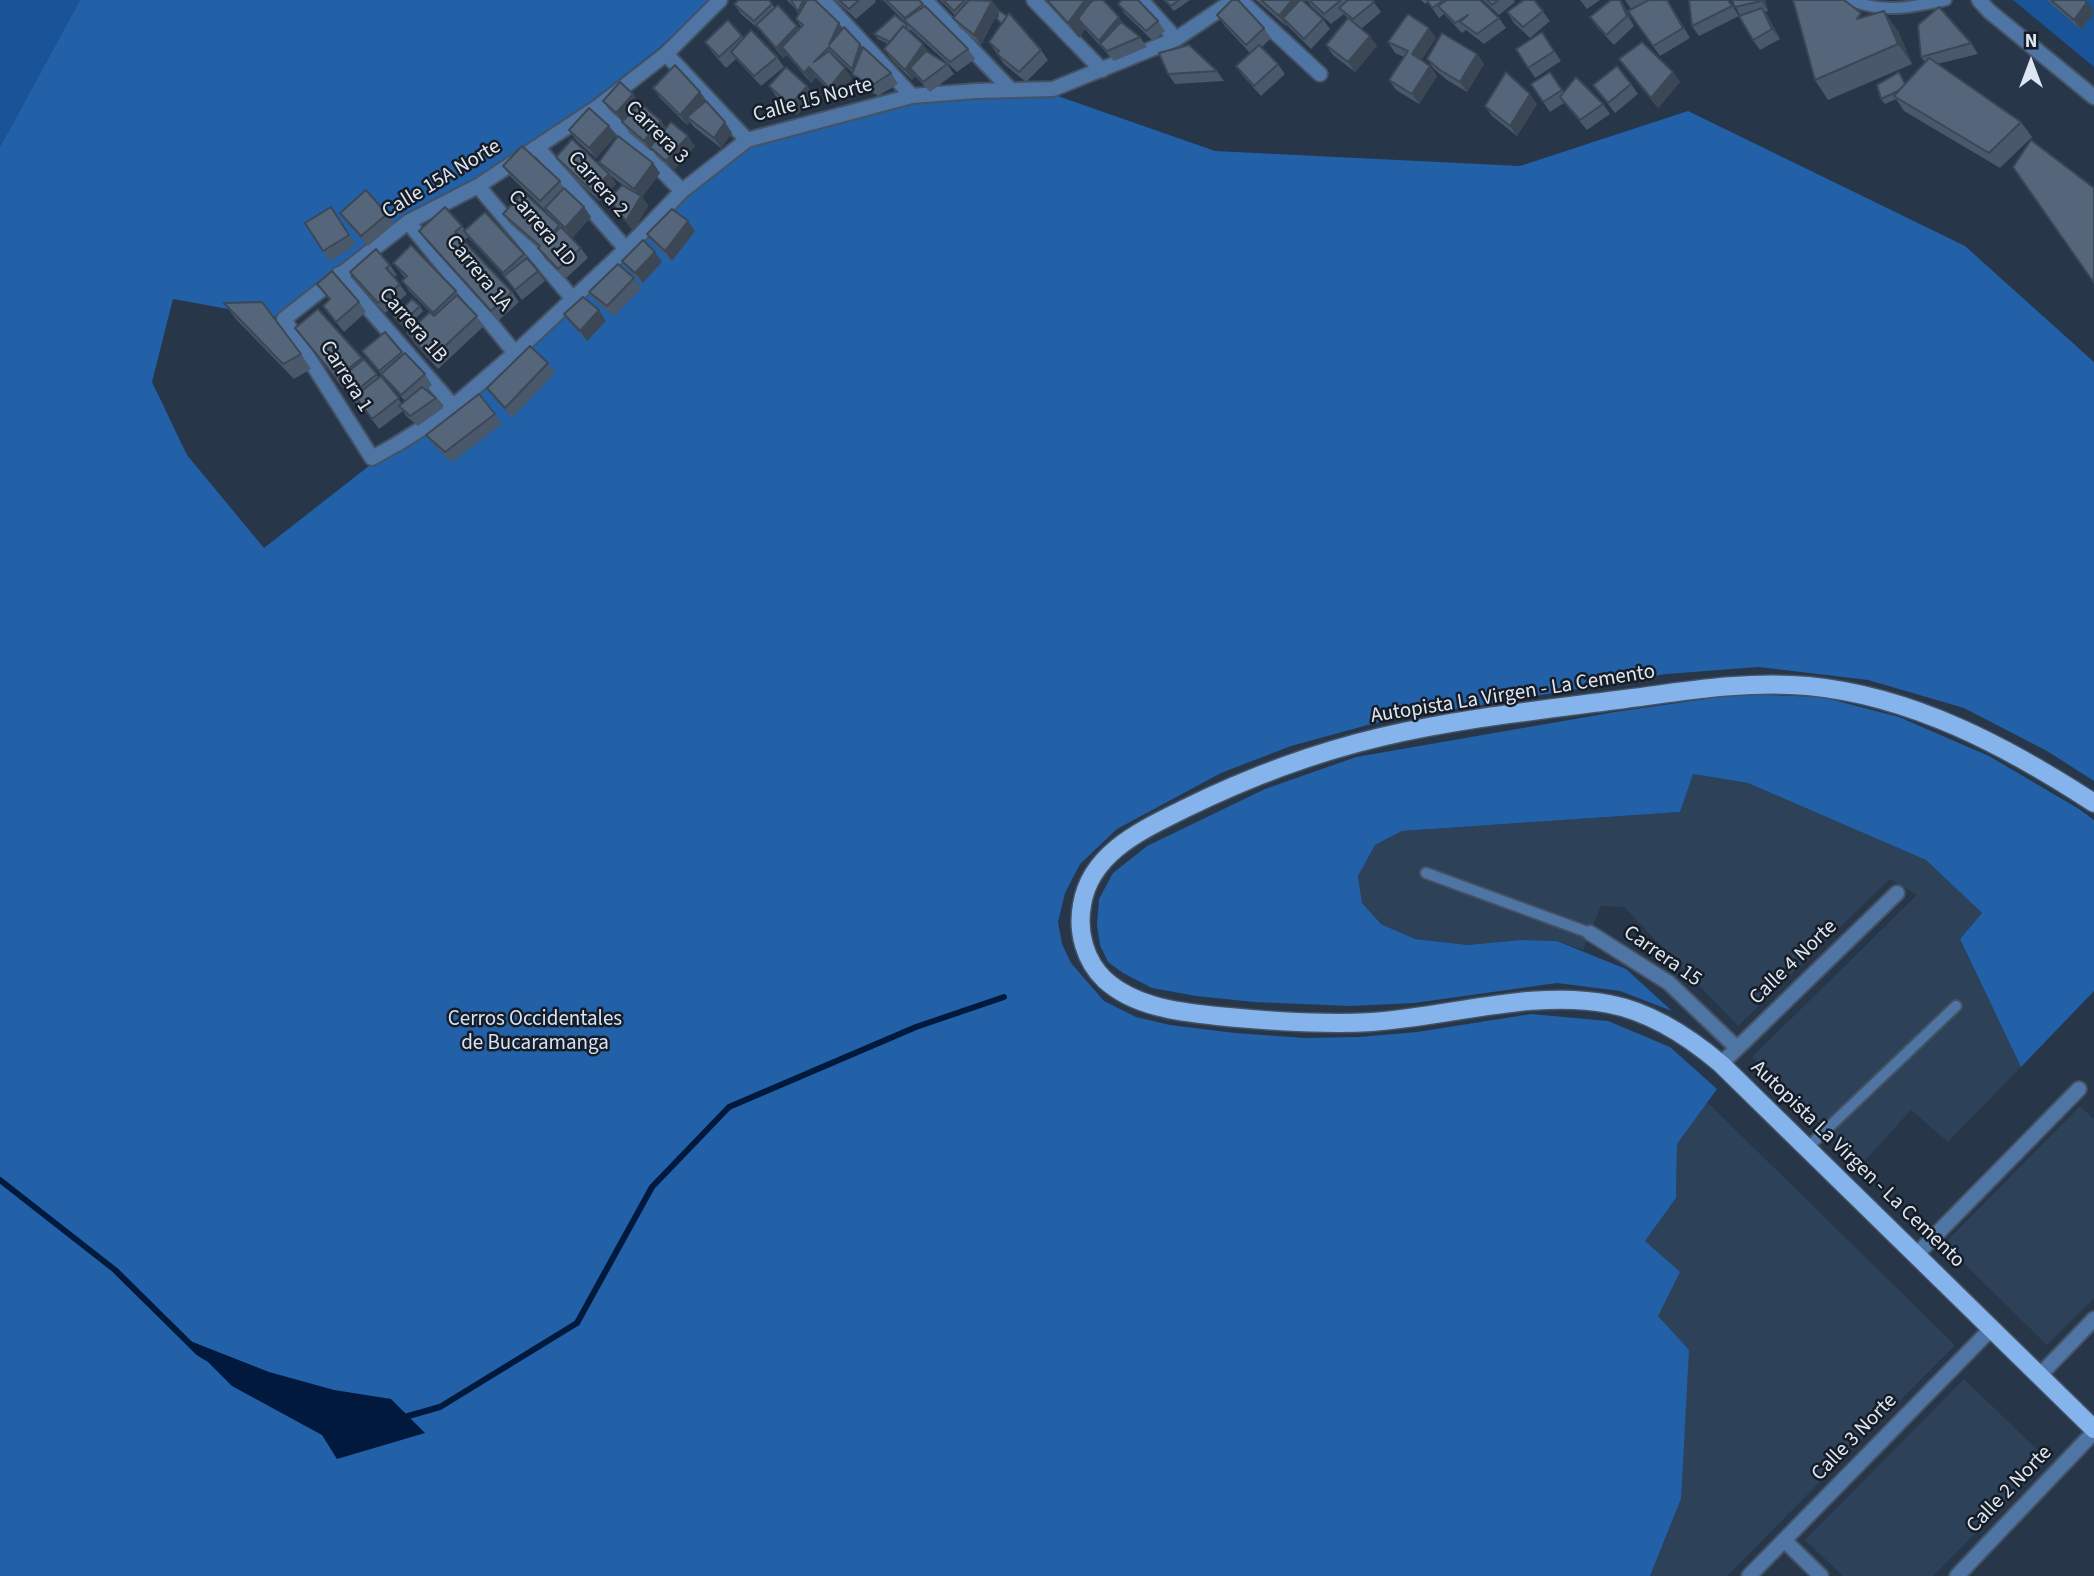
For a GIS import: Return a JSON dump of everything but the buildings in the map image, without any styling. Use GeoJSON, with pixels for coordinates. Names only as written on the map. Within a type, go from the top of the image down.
{"type":"FeatureCollection","features":[{"type":"Feature","properties":{"kind":"main road","name":"Autopista La Virgen - La Cemento"},"geometry":{"type":"LineString","coordinates":[[2094,803],[2052,776],[1981,737],[1906,707],[1808,686],[1760,685],[1705,689],[1422,729],[1373,739],[1304,759],[1242,782],[1158,822],[1121,844],[1099,864],[1085,888],[1080,910],[1081,934],[1088,957],[1104,979],[1131,998],[1186,1013],[1343,1023],[1375,1022],[1536,1001],[1582,1000],[1613,1004],[1670,1027],[1721,1064],[2094,1431]]}},
{"type":"Feature","properties":{"kind":"street","name":"Calle 15A Norte"},"geometry":{"type":"LineString","coordinates":[[284,319],[408,222],[478,186],[599,106],[666,54],[720,0]]}},
{"type":"Feature","properties":{"kind":"street"},"geometry":{"type":"LineString","coordinates":[[823,0],[912,96]]}},
{"type":"Feature","properties":{"kind":"street"},"geometry":{"type":"LineString","coordinates":[[925,0],[1010,89]]}},
{"type":"Feature","properties":{"kind":"street"},"geometry":{"type":"LineString","coordinates":[[1034,0],[1102,70]]}},
{"type":"Feature","properties":{"kind":"street"},"geometry":{"type":"LineString","coordinates":[[1140,0],[1176,38]]}},
{"type":"Feature","properties":{"kind":"street","name":"Calle 15 Norte"},"geometry":{"type":"LineString","coordinates":[[372,458],[442,416],[515,353],[626,249],[682,191],[747,140],[912,96],[1010,89],[1053,89],[1176,38],[1234,0]]}},
{"type":"Feature","properties":{"kind":"street"},"geometry":{"type":"LineString","coordinates":[[1240,0],[1320,74]]}},
{"type":"Feature","properties":{"kind":"street"},"geometry":{"type":"LineString","coordinates":[[1979,0],[2094,97]]}},
{"type":"Feature","properties":{"kind":"street"},"geometry":{"type":"LineString","coordinates":[[666,54],[747,140]]}},
{"type":"Feature","properties":{"kind":"street","name":"Carrera 3"},"geometry":{"type":"LineString","coordinates":[[599,106],[682,191]]}},
{"type":"Feature","properties":{"kind":"street","name":"Carrera 2"},"geometry":{"type":"LineString","coordinates":[[537,147],[626,249]]}},
{"type":"Feature","properties":{"kind":"street","name":"Carrera 1D"},"geometry":{"type":"LineString","coordinates":[[478,186],[572,298]]}},
{"type":"Feature","properties":{"kind":"street","name":"Carrera 1A"},"geometry":{"type":"LineString","coordinates":[[408,222],[515,353]]}},
{"type":"Feature","properties":{"kind":"street","name":"Carrera 1B"},"geometry":{"type":"LineString","coordinates":[[339,274],[453,406]]}},
{"type":"Feature","properties":{"kind":"street","name":"Carrera 1"},"geometry":{"type":"LineString","coordinates":[[284,319],[372,458]]}},
{"type":"Feature","properties":{"kind":"street","name":"Calle 4 Norte"},"geometry":{"type":"LineString","coordinates":[[1721,1064],[1897,892]]}},
{"type":"Feature","properties":{"kind":"street","name":"Carrera 15"},"geometry":{"type":"LineString","coordinates":[[1590,933],[1669,983],[1737,1048]]}},
{"type":"Feature","properties":{"kind":"street"},"geometry":{"type":"LineString","coordinates":[[1916,1255],[2080,1089]]}},
{"type":"Feature","properties":{"kind":"street"},"geometry":{"type":"LineString","coordinates":[[2039,1376],[2094,1319]]}},
{"type":"Feature","properties":{"kind":"street","name":"Calle 3 Norte"},"geometry":{"type":"LineString","coordinates":[[1749,1576],[1991,1329]]}},
{"type":"Feature","properties":{"kind":"street","name":"Calle 2 Norte"},"geometry":{"type":"LineString","coordinates":[[1957,1576],[2094,1431]]}},
{"type":"Feature","properties":{"kind":"street"},"geometry":{"type":"LineString","coordinates":[[1784,1540],[1821,1576]]}},
{"type":"Feature","properties":{"kind":"lane"},"geometry":{"type":"LineString","coordinates":[[1850,0],[1868,7],[1887,9],[1909,8],[1946,0]]}},
{"type":"Feature","properties":{"kind":"lane"},"geometry":{"type":"LineString","coordinates":[[1426,873],[1590,933]]}},
{"type":"Feature","properties":{"kind":"lane"},"geometry":{"type":"LineString","coordinates":[[1807,1148],[1956,1006]]}},
{"type":"Feature","properties":{"kind":"shaded area"},"geometry":{"type":"Polygon","coordinates":[[[0,0],[80,0],[0,147],[0,0]]]}},
{"type":"Feature","properties":{"kind":"shaded area"},"geometry":{"type":"Polygon","coordinates":[[[2013,0],[2094,0],[2094,67],[2013,0]]]}},
{"type":"Feature","properties":{"kind":"shaded area"},"geometry":{"type":"Polygon","coordinates":[[[1692,774],[1748,783],[1926,860],[1982,913],[1960,939],[2021,1067],[1948,1142],[1911,1110],[1862,1164],[1752,1057],[1917,895],[1890,879],[1738,1026],[1624,907],[1601,906],[1583,950],[1557,941],[1520,940],[1468,945],[1415,939],[1381,924],[1362,903],[1358,876],[1375,845],[1402,831],[1680,812],[1692,774]]]}},
{"type":"Feature","properties":{"kind":"shaded area"},"geometry":{"type":"Polygon","coordinates":[[[1707,1102],[1955,1345],[1727,1576],[1650,1576],[1681,1499],[1658,1316],[1645,1241],[1676,1198],[1677,1144],[1707,1102]]]}},
{"type":"Feature","properties":{"kind":"shaded area"},"geometry":{"type":"Polygon","coordinates":[[[2080,1106],[2094,1119],[2094,1298],[2047,1345],[1944,1244],[2080,1106]]]}},
{"type":"Feature","properties":{"kind":"shaded area"},"geometry":{"type":"Polygon","coordinates":[[[185,1339],[269,1372],[334,1390],[391,1399],[425,1433],[337,1459],[322,1435],[232,1386],[185,1339]]]}},
{"type":"Feature","properties":{"kind":"shaded area"},"geometry":{"type":"Polygon","coordinates":[[[1964,1379],[2048,1460],[1933,1576],[1843,1576],[1805,1540],[1964,1379]]]}},
{"type":"Feature","properties":{"kind":"green space","name":"Cerros Occidentales de Bucaramanga"},"geometry":{"type":"Polygon","coordinates":[[[80,0],[710,0],[659,48],[591,101],[282,316],[272,317],[173,299],[152,382],[187,455],[264,548],[374,462],[400,447],[684,195],[742,147],[912,102],[1009,94],[1052,94],[1215,151],[1520,166],[1688,111],[1965,246],[2094,362],[2094,781],[2047,751],[1964,708],[1868,680],[1759,667],[1666,674],[1375,723],[1291,746],[1221,773],[1117,829],[1080,864],[1065,893],[1058,922],[1062,944],[1071,963],[1104,1001],[1136,1017],[1170,1025],[1305,1038],[1417,1032],[1531,1014],[1608,1021],[1670,1047],[1717,1089],[1677,1144],[1676,1198],[1645,1241],[1680,1272],[1658,1316],[1689,1350],[1681,1499],[1650,1576],[0,1576],[0,147],[80,0]]]}},
{"type":"Feature","properties":{"kind":"green space"},"geometry":{"type":"Polygon","coordinates":[[[1740,694],[1822,697],[1899,717],[1989,756],[2094,820],[2094,991],[2021,1067],[1960,939],[1982,913],[1926,860],[1748,783],[1693,774],[1680,812],[1402,831],[1375,845],[1358,876],[1362,903],[1381,924],[1415,939],[1468,945],[1520,940],[1557,941],[1626,969],[1672,1011],[1620,991],[1557,983],[1414,1003],[1350,1006],[1254,1002],[1196,996],[1152,988],[1123,973],[1108,962],[1100,945],[1097,925],[1099,899],[1113,873],[1147,846],[1265,789],[1356,757],[1615,712],[1740,694]]]}},
{"type":"Feature","properties":{"kind":"waterway"},"geometry":{"type":"LineString","coordinates":[[401,1418],[440,1407],[577,1323],[652,1187],[729,1107],[916,1027],[1004,997]]}},
{"type":"Feature","properties":{"kind":"waterway"},"geometry":{"type":"LineString","coordinates":[[0,1180],[115,1270],[207,1358]]}}]}
